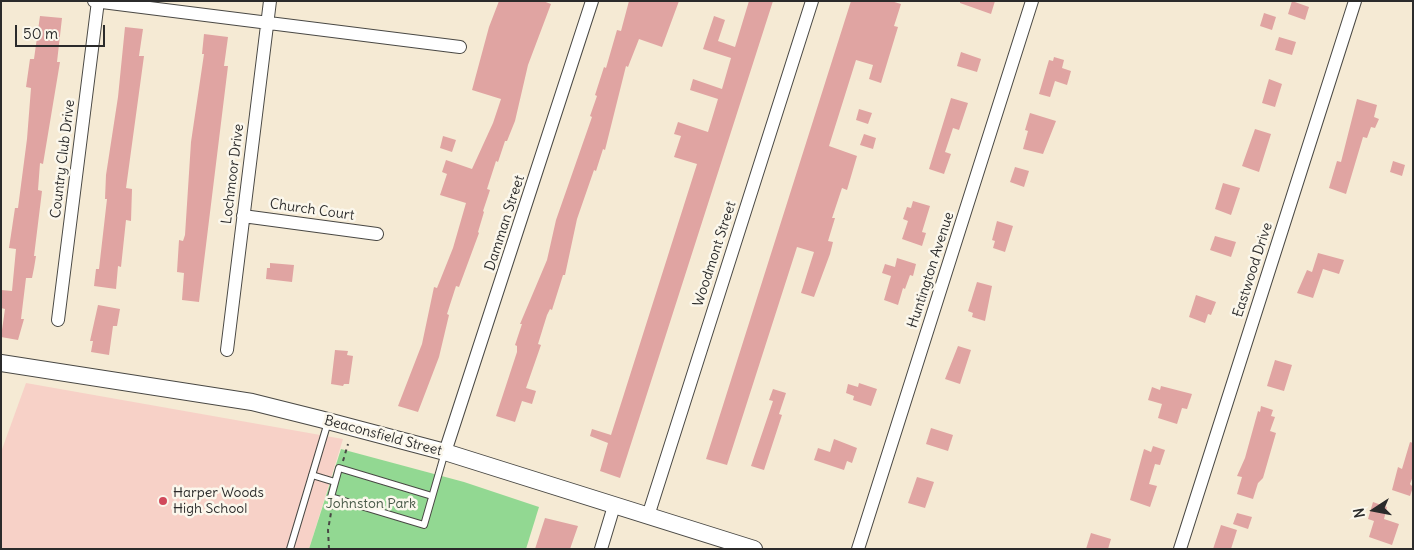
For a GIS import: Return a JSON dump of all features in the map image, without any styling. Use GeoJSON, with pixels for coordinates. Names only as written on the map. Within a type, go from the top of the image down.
{"type":"FeatureCollection","features":[{"type":"Feature","properties":{"kind":"street"},"geometry":{"type":"LineString","coordinates":[[94,1],[460,47]]}},
{"type":"Feature","properties":{"kind":"street","name":"Lochmoor Drive"},"geometry":{"type":"LineString","coordinates":[[227,350],[270,1]]}},
{"type":"Feature","properties":{"kind":"street","name":"Damman Street"},"geometry":{"type":"LineString","coordinates":[[445,452],[592,1]]}},
{"type":"Feature","properties":{"kind":"street","name":"Woodmont Street"},"geometry":{"type":"LineString","coordinates":[[648,516],[812,1]]}},
{"type":"Feature","properties":{"kind":"street","name":"Huntington Avenue"},"geometry":{"type":"LineString","coordinates":[[858,549],[1032,1]]}},
{"type":"Feature","properties":{"kind":"street","name":"Eastwood Drive"},"geometry":{"type":"LineString","coordinates":[[1180,549],[1355,1]]}},
{"type":"Feature","properties":{"kind":"street","name":"Country Club Drive"},"geometry":{"type":"LineString","coordinates":[[58,320],[98,2]]}},
{"type":"Feature","properties":{"kind":"street","name":"Church Court"},"geometry":{"type":"LineString","coordinates":[[243,216],[376,234]]}},
{"type":"Feature","properties":{"kind":"street","name":"Beaconsfield Street"},"geometry":{"type":"LineString","coordinates":[[1,363],[252,402],[445,452],[754,549]]}},
{"type":"Feature","properties":{"kind":"street"},"geometry":{"type":"LineString","coordinates":[[601,549],[614,506]]}},
{"type":"Feature","properties":{"kind":"lane"},"geometry":{"type":"LineString","coordinates":[[290,549],[328,421]]}},
{"type":"Feature","properties":{"kind":"lane"},"geometry":{"type":"LineString","coordinates":[[432,496],[339,468],[330,497],[424,525],[445,452]]}},
{"type":"Feature","properties":{"kind":"lane"},"geometry":{"type":"LineString","coordinates":[[312,475],[335,482]]}},
{"type":"Feature","properties":{"kind":"shaded area","name":"Harper Woods High School"},"geometry":{"type":"Polygon","coordinates":[[[26,383],[343,439],[309,549],[1,549],[1,452],[26,383]]]}},
{"type":"Feature","properties":{"kind":"green space","name":"Johnston Park"},"geometry":{"type":"Polygon","coordinates":[[[341,449],[464,482],[539,507],[526,549],[309,549],[341,449]]]}},
{"type":"Feature","properties":{"kind":"building"},"geometry":{"type":"Polygon","coordinates":[[[499,1],[543,1],[551,4],[528,65],[515,121],[507,141],[505,141],[498,162],[496,161],[487,189],[490,190],[483,211],[479,233],[459,287],[456,286],[447,314],[449,315],[439,357],[418,412],[398,406],[422,344],[434,287],[437,288],[453,248],[466,203],[440,195],[447,174],[442,172],[446,160],[472,169],[493,123],[501,99],[472,90],[489,27],[499,1]]]}},
{"type":"Feature","properties":{"kind":"building"},"geometry":{"type":"Polygon","coordinates":[[[629,1],[679,1],[662,47],[639,39],[628,67],[626,66],[605,150],[603,149],[596,171],[594,170],[577,219],[565,275],[563,275],[552,310],[550,309],[547,315],[538,344],[541,345],[526,388],[536,391],[532,404],[522,401],[515,422],[496,416],[517,352],[517,346],[515,345],[522,324],[520,324],[547,260],[556,220],[592,117],[590,116],[597,96],[595,95],[604,67],[606,68],[617,30],[621,31],[629,1]]]}},
{"type":"Feature","properties":{"kind":"building"},"geometry":{"type":"Polygon","coordinates":[[[749,1],[773,1],[620,478],[600,471],[608,443],[590,436],[592,429],[611,435],[697,164],[674,157],[681,136],[674,134],[678,122],[708,132],[718,99],[690,90],[693,79],[722,89],[731,58],[703,49],[714,16],[725,20],[718,41],[735,47],[749,1]]]}},
{"type":"Feature","properties":{"kind":"building"},"geometry":{"type":"Polygon","coordinates":[[[851,1],[891,1],[901,4],[894,26],[898,27],[881,83],[869,79],[873,65],[856,60],[829,146],[857,156],[847,190],[842,188],[832,218],[835,218],[828,241],[833,242],[830,254],[814,297],[801,293],[814,252],[797,247],[727,465],[706,459],[851,1]]]}},
{"type":"Feature","properties":{"kind":"building"},"geometry":{"type":"Polygon","coordinates":[[[960,1],[995,1],[991,14],[960,3],[960,1]]]}},
{"type":"Feature","properties":{"kind":"building"},"geometry":{"type":"Polygon","coordinates":[[[1292,1],[1309,7],[1305,20],[1288,14],[1292,1]]]}},
{"type":"Feature","properties":{"kind":"building"},"geometry":{"type":"Polygon","coordinates":[[[1264,13],[1276,17],[1272,30],[1260,26],[1264,13]]]}},
{"type":"Feature","properties":{"kind":"building"},"geometry":{"type":"Polygon","coordinates":[[[40,16],[62,18],[57,62],[60,62],[43,164],[40,163],[38,190],[42,191],[34,256],[36,256],[32,278],[26,278],[21,319],[24,319],[18,340],[1,337],[5,309],[1,308],[1,290],[12,291],[16,249],[9,248],[15,208],[18,208],[27,139],[31,88],[26,87],[30,59],[34,59],[40,16]]]}},
{"type":"Feature","properties":{"kind":"building"},"geometry":{"type":"Polygon","coordinates":[[[125,27],[143,29],[139,56],[144,56],[126,188],[132,189],[131,221],[126,220],[121,267],[118,266],[116,289],[94,286],[96,269],[99,269],[107,199],[105,199],[106,175],[118,97],[125,27]]]}},
{"type":"Feature","properties":{"kind":"building"},"geometry":{"type":"Polygon","coordinates":[[[204,34],[228,37],[224,66],[228,66],[199,302],[182,300],[184,273],[177,272],[179,240],[183,241],[185,235],[191,142],[204,54],[202,54],[204,34]]]}},
{"type":"Feature","properties":{"kind":"building"},"geometry":{"type":"Polygon","coordinates":[[[1279,37],[1296,42],[1292,55],[1275,50],[1279,37]]]}},
{"type":"Feature","properties":{"kind":"building"},"geometry":{"type":"Polygon","coordinates":[[[961,52],[981,59],[977,72],[957,66],[961,52]]]}},
{"type":"Feature","properties":{"kind":"building"},"geometry":{"type":"Polygon","coordinates":[[[1054,57],[1064,60],[1062,68],[1071,71],[1067,85],[1055,81],[1050,97],[1039,94],[1049,60],[1053,61],[1054,57]]]}},
{"type":"Feature","properties":{"kind":"building"},"geometry":{"type":"Polygon","coordinates":[[[1269,79],[1282,84],[1275,107],[1262,103],[1269,79]]]}},
{"type":"Feature","properties":{"kind":"building"},"geometry":{"type":"Polygon","coordinates":[[[951,98],[968,103],[959,130],[953,128],[945,152],[951,154],[944,174],[929,169],[951,98]]]}},
{"type":"Feature","properties":{"kind":"building"},"geometry":{"type":"Polygon","coordinates":[[[1357,99],[1377,105],[1374,117],[1379,119],[1375,128],[1371,127],[1367,138],[1363,137],[1346,194],[1329,188],[1337,161],[1341,162],[1357,99]]]}},
{"type":"Feature","properties":{"kind":"building"},"geometry":{"type":"Polygon","coordinates":[[[859,109],[872,113],[868,124],[856,120],[859,109]]]}},
{"type":"Feature","properties":{"kind":"building"},"geometry":{"type":"Polygon","coordinates":[[[1030,113],[1056,121],[1043,154],[1023,149],[1028,131],[1025,130],[1030,113]]]}},
{"type":"Feature","properties":{"kind":"building"},"geometry":{"type":"Polygon","coordinates":[[[1255,129],[1271,134],[1259,172],[1242,166],[1255,129]]]}},
{"type":"Feature","properties":{"kind":"building"},"geometry":{"type":"Polygon","coordinates":[[[864,134],[876,138],[873,149],[860,145],[864,134]]]}},
{"type":"Feature","properties":{"kind":"building"},"geometry":{"type":"Polygon","coordinates":[[[443,136],[456,140],[452,152],[440,148],[443,136]]]}},
{"type":"Feature","properties":{"kind":"building"},"geometry":{"type":"Polygon","coordinates":[[[1393,161],[1405,165],[1402,176],[1390,172],[1393,161]]]}},
{"type":"Feature","properties":{"kind":"building"},"geometry":{"type":"Polygon","coordinates":[[[1015,167],[1029,171],[1024,187],[1010,182],[1015,167]]]}},
{"type":"Feature","properties":{"kind":"building"},"geometry":{"type":"Polygon","coordinates":[[[1223,183],[1240,188],[1231,215],[1215,209],[1223,183]]]}},
{"type":"Feature","properties":{"kind":"building"},"geometry":{"type":"Polygon","coordinates":[[[913,201],[930,206],[922,232],[926,233],[922,246],[902,239],[908,221],[903,219],[907,207],[911,208],[913,201]]]}},
{"type":"Feature","properties":{"kind":"building"},"geometry":{"type":"Polygon","coordinates":[[[997,221],[1013,226],[1005,252],[993,248],[995,241],[992,240],[997,221]]]}},
{"type":"Feature","properties":{"kind":"building"},"geometry":{"type":"Polygon","coordinates":[[[1215,236],[1236,242],[1231,257],[1210,250],[1215,236]]]}},
{"type":"Feature","properties":{"kind":"building"},"geometry":{"type":"Polygon","coordinates":[[[1318,253],[1344,260],[1339,274],[1323,269],[1313,298],[1297,293],[1307,270],[1312,272],[1318,253]]]}},
{"type":"Feature","properties":{"kind":"building"},"geometry":{"type":"Polygon","coordinates":[[[897,258],[916,264],[913,276],[910,275],[905,289],[903,288],[898,305],[884,300],[891,276],[882,273],[885,264],[895,267],[897,258]]]}},
{"type":"Feature","properties":{"kind":"building"},"geometry":{"type":"Polygon","coordinates":[[[270,263],[294,265],[292,282],[266,279],[267,268],[270,268],[270,263]]]}},
{"type":"Feature","properties":{"kind":"building"},"geometry":{"type":"Polygon","coordinates":[[[977,282],[992,286],[985,321],[972,317],[973,313],[968,311],[977,282]]]}},
{"type":"Feature","properties":{"kind":"building"},"geometry":{"type":"Polygon","coordinates":[[[1196,295],[1216,302],[1211,315],[1208,314],[1205,323],[1189,317],[1196,295]]]}},
{"type":"Feature","properties":{"kind":"building"},"geometry":{"type":"Polygon","coordinates":[[[98,305],[120,309],[117,326],[113,326],[109,355],[91,352],[93,341],[90,341],[98,305]]]}},
{"type":"Feature","properties":{"kind":"building"},"geometry":{"type":"Polygon","coordinates":[[[958,346],[971,350],[960,384],[945,379],[958,346]]]}},
{"type":"Feature","properties":{"kind":"building"},"geometry":{"type":"Polygon","coordinates":[[[335,350],[348,351],[347,355],[353,356],[349,384],[344,384],[343,386],[331,384],[335,350]]]}},
{"type":"Feature","properties":{"kind":"building"},"geometry":{"type":"Polygon","coordinates":[[[1275,360],[1292,365],[1284,391],[1267,386],[1275,360]]]}},
{"type":"Feature","properties":{"kind":"building"},"geometry":{"type":"Polygon","coordinates":[[[859,383],[877,389],[871,406],[853,400],[854,396],[846,393],[848,384],[858,387],[859,383]]]}},
{"type":"Feature","properties":{"kind":"building"},"geometry":{"type":"Polygon","coordinates":[[[1161,386],[1192,394],[1187,409],[1182,408],[1177,424],[1158,418],[1162,404],[1148,400],[1152,387],[1160,390],[1161,386]]]}},
{"type":"Feature","properties":{"kind":"building"},"geometry":{"type":"Polygon","coordinates":[[[773,389],[786,393],[779,414],[782,415],[764,470],[751,466],[773,401],[769,400],[773,389]]]}},
{"type":"Feature","properties":{"kind":"building"},"geometry":{"type":"Polygon","coordinates":[[[1261,406],[1273,410],[1271,416],[1275,417],[1270,431],[1276,433],[1263,478],[1258,483],[1253,499],[1237,494],[1242,477],[1237,476],[1245,458],[1261,406]]]}},
{"type":"Feature","properties":{"kind":"building"},"geometry":{"type":"Polygon","coordinates":[[[931,428],[953,435],[948,451],[926,444],[931,428]]]}},
{"type":"Feature","properties":{"kind":"building"},"geometry":{"type":"Polygon","coordinates":[[[834,439],[857,448],[852,463],[847,461],[844,470],[814,460],[818,448],[830,452],[834,439]]]}},
{"type":"Feature","properties":{"kind":"building"},"geometry":{"type":"Polygon","coordinates":[[[1410,442],[1413,443],[1413,476],[1410,484],[1413,487],[1410,496],[1392,490],[1398,467],[1402,469],[1410,442]]]}},
{"type":"Feature","properties":{"kind":"building"},"geometry":{"type":"Polygon","coordinates":[[[1153,446],[1165,450],[1160,465],[1155,464],[1149,484],[1157,486],[1150,507],[1130,500],[1144,449],[1151,452],[1153,446]]]}},
{"type":"Feature","properties":{"kind":"building"},"geometry":{"type":"Polygon","coordinates":[[[917,477],[934,482],[925,508],[908,503],[917,477]]]}},
{"type":"Feature","properties":{"kind":"building"},"geometry":{"type":"Polygon","coordinates":[[[1373,502],[1387,507],[1384,519],[1399,524],[1392,545],[1369,537],[1374,521],[1368,519],[1373,502]]]}},
{"type":"Feature","properties":{"kind":"building"},"geometry":{"type":"Polygon","coordinates":[[[1237,513],[1252,517],[1248,529],[1233,524],[1237,513]]]}},
{"type":"Feature","properties":{"kind":"building"},"geometry":{"type":"Polygon","coordinates":[[[545,518],[578,526],[570,549],[535,549],[545,518]]]}},
{"type":"Feature","properties":{"kind":"building"},"geometry":{"type":"Polygon","coordinates":[[[1221,525],[1237,530],[1231,549],[1213,549],[1221,525]]]}},
{"type":"Feature","properties":{"kind":"building"},"geometry":{"type":"Polygon","coordinates":[[[1091,533],[1111,539],[1108,549],[1086,549],[1091,533]]]}},
{"type":"Feature","properties":{"kind":"place","name":"Harper Woods High School"},"geometry":{"type":"Point","coordinates":[163,501]}}]}
